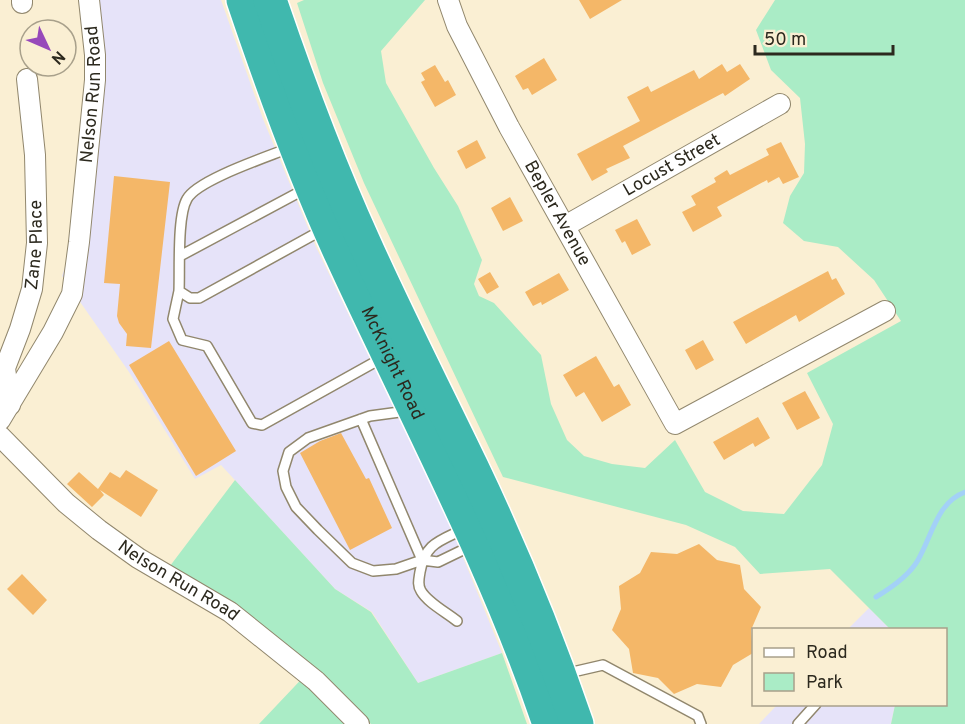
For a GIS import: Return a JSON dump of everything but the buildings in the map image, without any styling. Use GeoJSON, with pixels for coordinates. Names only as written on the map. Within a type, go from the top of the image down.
{"type":"FeatureCollection","features":[{"type":"Feature","properties":{"kind":"highway","name":"McKnight Road"},"geometry":{"type":"LineString","coordinates":[[243,0],[311,186],[499,592],[549,724]]}},
{"type":"Feature","properties":{"kind":"highway","name":"McKnight Road"},"geometry":{"type":"LineString","coordinates":[[270,0],[337,180],[364,243],[499,525],[560,675],[577,724]]}},
{"type":"Feature","properties":{"kind":"street","name":"Nelson Run Road"},"geometry":{"type":"LineString","coordinates":[[5,412],[53,332],[72,294],[95,80],[90,0]]}},
{"type":"Feature","properties":{"kind":"street","name":"Bepler Avenue"},"geometry":{"type":"LineString","coordinates":[[448,0],[457,26],[675,424],[885,311]]}},
{"type":"Feature","properties":{"kind":"street","name":"Zane Place"},"geometry":{"type":"LineString","coordinates":[[5,412],[5,368],[32,289],[37,243],[36,155],[27,79]]}},
{"type":"Feature","properties":{"kind":"street","name":"Locust Street"},"geometry":{"type":"LineString","coordinates":[[565,226],[780,104]]}},
{"type":"Feature","properties":{"kind":"street","name":"Nelson Run Road"},"geometry":{"type":"LineString","coordinates":[[0,436],[66,503],[99,530],[138,558],[230,612],[315,681],[359,724]]}},
{"type":"Feature","properties":{"kind":"lane"},"geometry":{"type":"LineString","coordinates":[[295,146],[201,185],[187,198],[182,212],[179,291],[173,319],[182,340],[207,346],[252,423],[262,425],[389,355]]}},
{"type":"Feature","properties":{"kind":"lane"},"geometry":{"type":"LineString","coordinates":[[180,256],[311,186]]}},
{"type":"Feature","properties":{"kind":"lane"},"geometry":{"type":"LineString","coordinates":[[179,291],[190,298],[199,298],[328,226]]}},
{"type":"Feature","properties":{"kind":"lane"},"geometry":{"type":"LineString","coordinates":[[416,411],[396,411],[361,419],[308,438],[289,452],[282,471],[286,487],[296,507],[352,563],[373,571],[396,569],[422,560],[438,562],[473,535]]}},
{"type":"Feature","properties":{"kind":"lane"},"geometry":{"type":"LineString","coordinates":[[361,419],[422,560]]}},
{"type":"Feature","properties":{"kind":"lane"},"geometry":{"type":"LineString","coordinates":[[457,621],[420,590],[418,582],[422,560],[430,547],[473,535]]}},
{"type":"Feature","properties":{"kind":"lane"},"geometry":{"type":"LineString","coordinates":[[560,675],[603,665],[698,716],[701,724]]}},
{"type":"Feature","properties":{"kind":"lane"},"geometry":{"type":"LineString","coordinates":[[798,724],[815,706]]}},
{"type":"Feature","properties":{"kind":"shaded area"},"geometry":{"type":"Polygon","coordinates":[[[79,0],[221,0],[263,119],[316,247],[447,518],[502,653],[418,683],[372,612],[335,589],[221,465],[195,479],[129,372],[62,276],[67,261],[86,65],[79,0]]]}},
{"type":"Feature","properties":{"kind":"shaded area"},"geometry":{"type":"Polygon","coordinates":[[[869,608],[889,628],[849,628],[869,608]]]}},
{"type":"Feature","properties":{"kind":"shaded area"},"geometry":{"type":"Polygon","coordinates":[[[776,706],[895,706],[891,724],[759,724],[776,706]]]}},
{"type":"Feature","properties":{"kind":"green space"},"geometry":{"type":"Polygon","coordinates":[[[304,0],[425,0],[381,51],[386,83],[458,206],[482,260],[474,284],[479,296],[494,303],[541,355],[551,404],[567,440],[584,456],[612,464],[645,468],[675,440],[705,492],[743,511],[784,514],[822,465],[833,424],[807,373],[901,321],[874,280],[838,247],[804,241],[783,223],[790,196],[804,173],[805,144],[800,98],[771,70],[756,30],[775,0],[965,0],[965,724],[891,724],[895,706],[947,706],[947,628],[889,628],[830,569],[760,574],[735,547],[686,525],[503,477],[364,183],[323,83],[297,3],[304,0]]]}},
{"type":"Feature","properties":{"kind":"green space"},"geometry":{"type":"Polygon","coordinates":[[[235,480],[335,589],[371,612],[418,683],[502,653],[527,724],[371,724],[358,711],[345,724],[259,724],[312,668],[170,566],[235,480]]]}},
{"type":"Feature","properties":{"kind":"waterway"},"geometry":{"type":"LineString","coordinates":[[876,597],[894,586],[910,571],[948,503],[965,492]]}}]}
